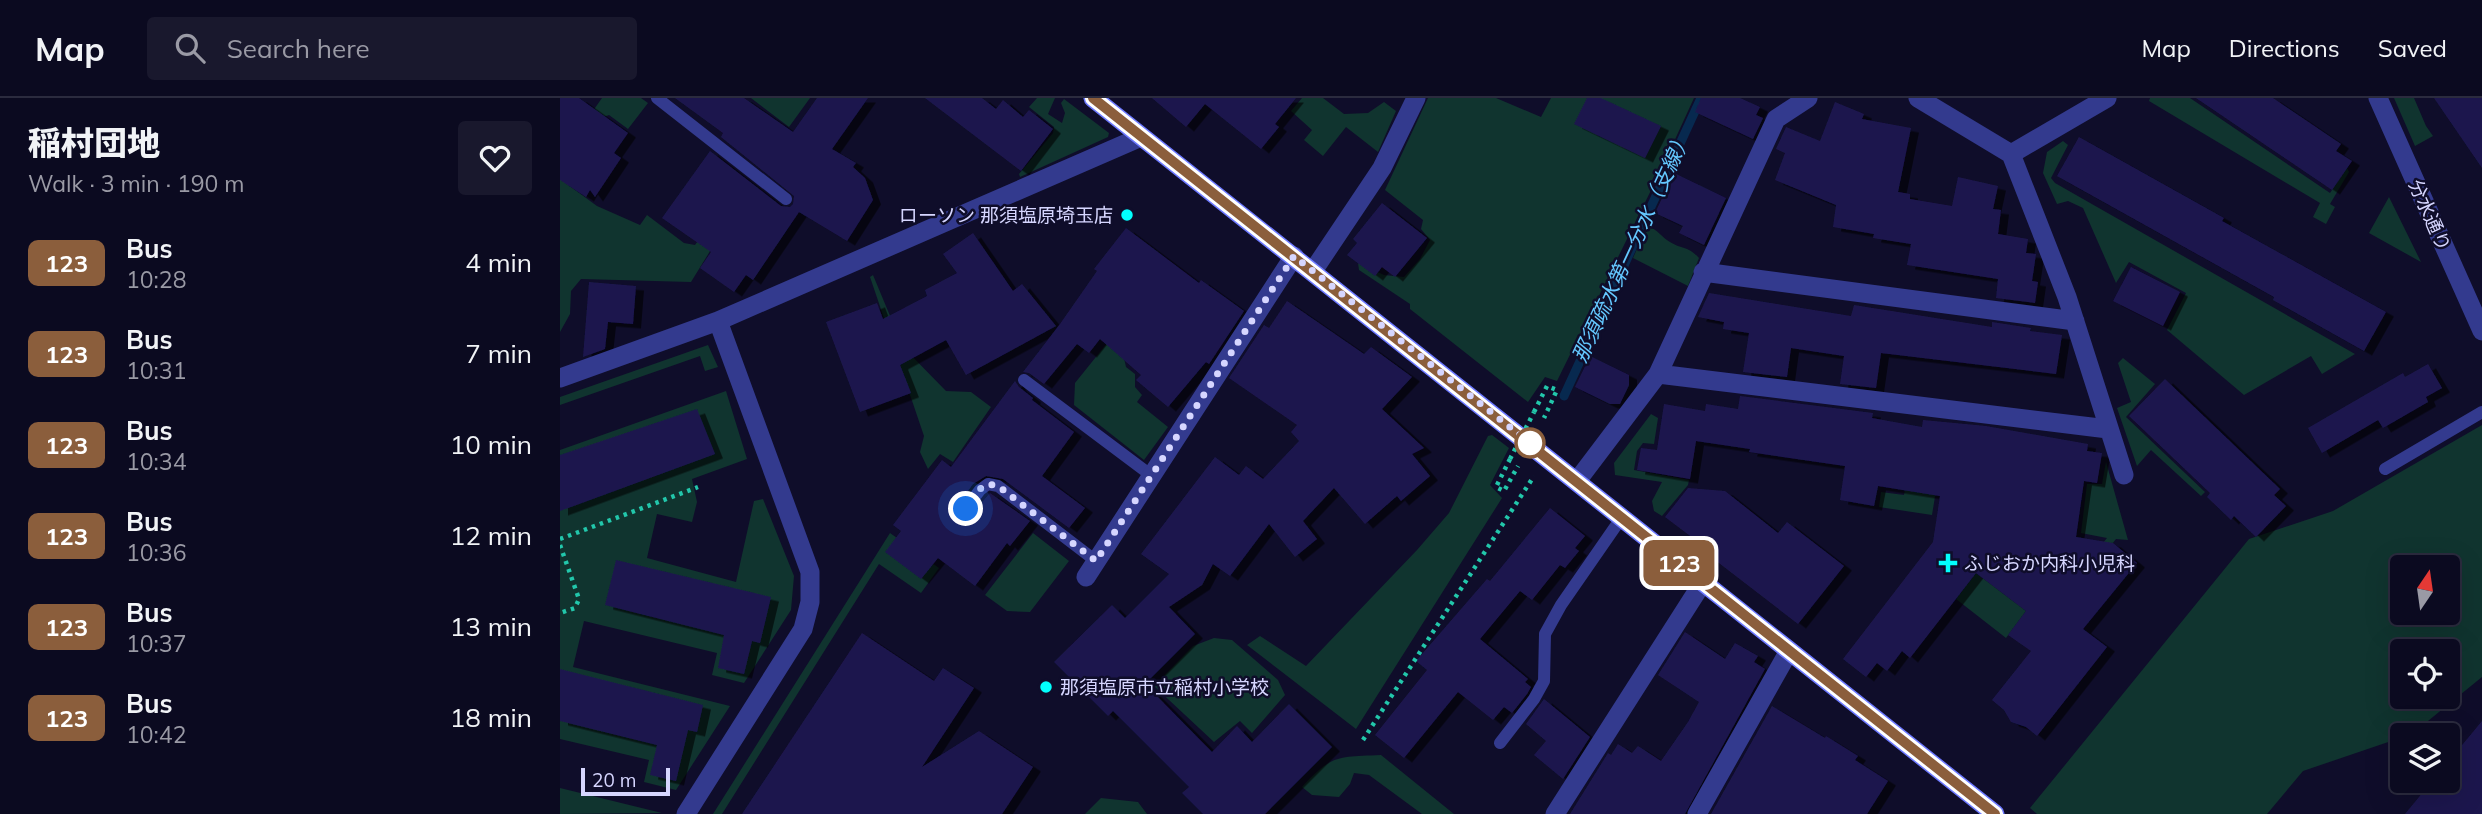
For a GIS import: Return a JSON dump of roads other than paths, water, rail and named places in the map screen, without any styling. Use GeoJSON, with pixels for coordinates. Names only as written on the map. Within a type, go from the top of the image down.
{"type":"FeatureCollection","features":[{"type":"Feature","properties":{"kind":"main road"},"geometry":{"type":"LineString","coordinates":[[1093,98],[1995,814]]}},
{"type":"Feature","properties":{"kind":"street"},"geometry":{"type":"LineString","coordinates":[[1313,271],[1382,168],[1416,98]]}},
{"type":"Feature","properties":{"kind":"street"},"geometry":{"type":"LineString","coordinates":[[1577,481],[1658,374],[1776,119],[1808,98]]}},
{"type":"Feature","properties":{"kind":"street"},"geometry":{"type":"LineString","coordinates":[[1918,98],[2011,154],[2075,321],[2124,475]]}},
{"type":"Feature","properties":{"kind":"street"},"geometry":{"type":"LineString","coordinates":[[2011,154],[2107,98]]}},
{"type":"Feature","properties":{"kind":"street","name":"分水通り"},"geometry":{"type":"LineString","coordinates":[[2378,98],[2482,331]]}},
{"type":"Feature","properties":{"kind":"street"},"geometry":{"type":"LineString","coordinates":[[560,378],[718,321],[1142,137]]}},
{"type":"Feature","properties":{"kind":"street"},"geometry":{"type":"LineString","coordinates":[[1091,569],[1294,256]]}},
{"type":"Feature","properties":{"kind":"street"},"geometry":{"type":"LineString","coordinates":[[1703,272],[2075,321]]}},
{"type":"Feature","properties":{"kind":"street"},"geometry":{"type":"LineString","coordinates":[[686,814],[803,629],[810,602],[810,572],[718,321]]}},
{"type":"Feature","properties":{"kind":"street"},"geometry":{"type":"LineString","coordinates":[[1658,374],[2108,429]]}},
{"type":"Feature","properties":{"kind":"street"},"geometry":{"type":"LineString","coordinates":[[1555,814],[1703,582]]}},
{"type":"Feature","properties":{"kind":"street"},"geometry":{"type":"LineString","coordinates":[[1696,814],[1789,651]]}},
{"type":"Feature","properties":{"kind":"lane"},"geometry":{"type":"LineString","coordinates":[[657,98],[786,199]]}},
{"type":"Feature","properties":{"kind":"lane"},"geometry":{"type":"LineString","coordinates":[[1024,380],[1152,475]]}},
{"type":"Feature","properties":{"kind":"lane"},"geometry":{"type":"LineString","coordinates":[[2385,469],[2482,412]]}},
{"type":"Feature","properties":{"kind":"lane"},"geometry":{"type":"LineString","coordinates":[[966,509],[980,489],[988,484],[998,486],[1091,569]]}},
{"type":"Feature","properties":{"kind":"lane"},"geometry":{"type":"LineString","coordinates":[[1500,743],[1544,681],[1545,634],[1561,605],[1622,517]]}},
{"type":"Feature","properties":{"kind":"waterway","name":"那須疏水第一分水（支線）"},"geometry":{"type":"LineString","coordinates":[[1564,396],[1701,98]]}},
{"type":"Feature","properties":{"kind":"place","name":"ローソン 那須塩原埼玉店"},"geometry":{"type":"Point","coordinates":[1127,215]}},
{"type":"Feature","properties":{"kind":"place","name":"ふじおか内科小児科"},"geometry":{"type":"Point","coordinates":[1948,563]}},
{"type":"Feature","properties":{"kind":"place","name":"那須塩原市立稲村小学校"},"geometry":{"type":"Point","coordinates":[1046,687]}}]}
